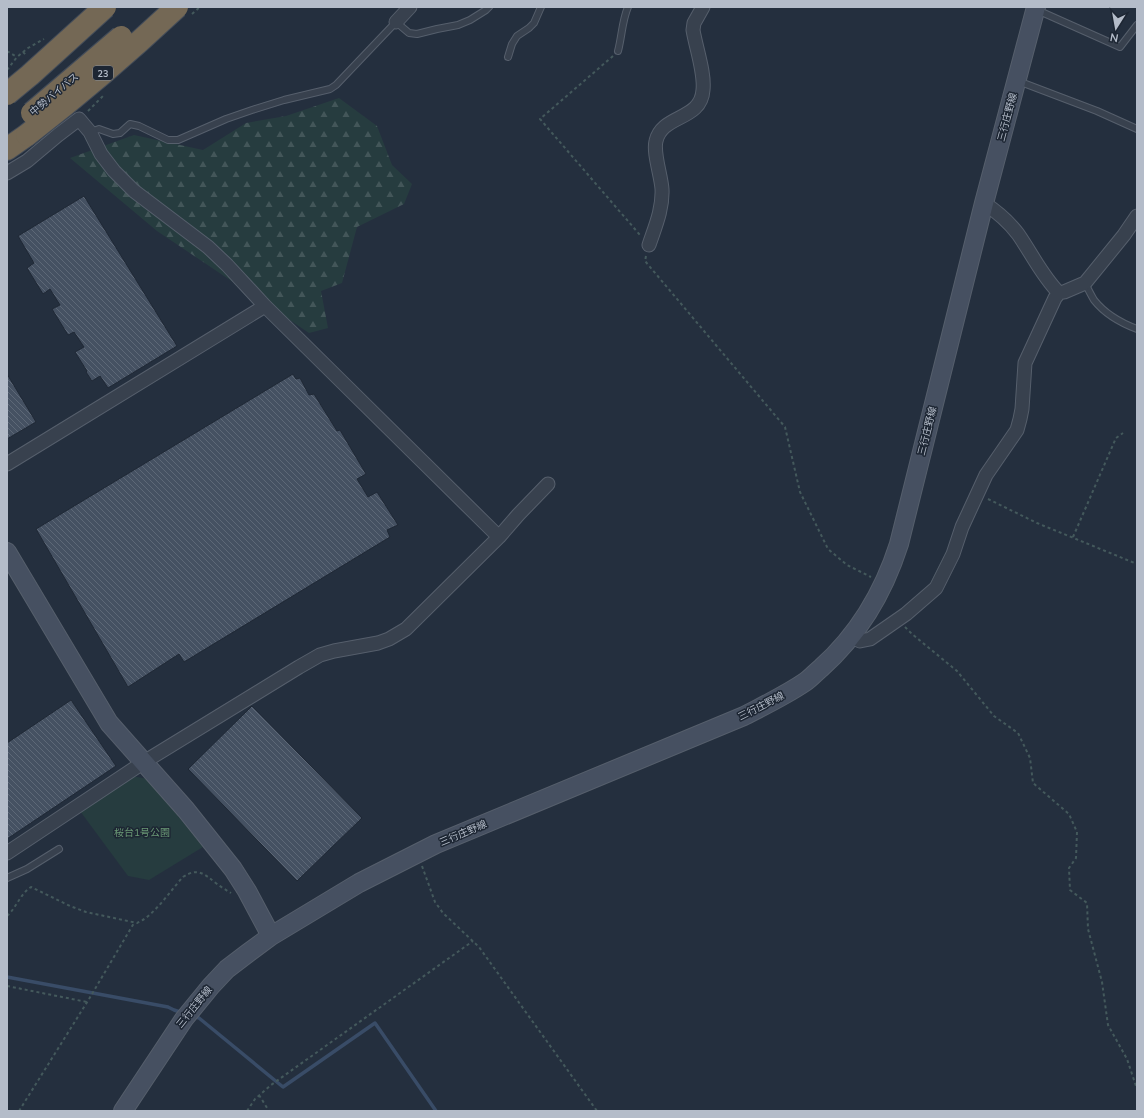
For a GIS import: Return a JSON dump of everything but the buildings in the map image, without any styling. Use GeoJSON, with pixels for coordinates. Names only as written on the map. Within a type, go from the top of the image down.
{"type":"FeatureCollection","features":[{"type":"Feature","properties":{"kind":"highway"},"geometry":{"type":"LineString","coordinates":[[7,94],[30,76],[105,7]]}},
{"type":"Feature","properties":{"kind":"highway","name":"中勢バイパス"},"geometry":{"type":"LineString","coordinates":[[17,131],[155,7]]}},
{"type":"Feature","properties":{"kind":"highway","name":"23"},"geometry":{"type":"LineString","coordinates":[[7,149],[17,131],[64,106],[105,72],[177,7]]}},
{"type":"Feature","properties":{"kind":"main road","name":"三行庄野線"},"geometry":{"type":"LineString","coordinates":[[123,1111],[189,1012],[228,970],[248,952],[271,936],[359,883],[417,853],[744,716],[807,681],[830,660],[851,637],[883,584],[890,570],[899,544],[984,203],[1035,8]]}},
{"type":"Feature","properties":{"kind":"main road"},"geometry":{"type":"LineString","coordinates":[[7,552],[109,724],[186,810],[233,868],[271,936]]}},
{"type":"Feature","properties":{"kind":"street"},"geometry":{"type":"LineString","coordinates":[[396,22],[410,7]]}},
{"type":"Feature","properties":{"kind":"street"},"geometry":{"type":"LineString","coordinates":[[649,245],[658,219],[662,201],[662,187],[655,146],[656,139],[664,126],[691,112],[700,102],[702,97],[703,81],[693,30],[694,23],[703,7]]}},
{"type":"Feature","properties":{"kind":"street"},"geometry":{"type":"LineString","coordinates":[[7,174],[27,161],[79,119],[90,132],[100,154],[114,172],[134,190],[208,247],[265,306],[500,537]]}},
{"type":"Feature","properties":{"kind":"street"},"geometry":{"type":"LineString","coordinates":[[984,203],[996,211],[1017,234],[1049,283],[1059,293]]}},
{"type":"Feature","properties":{"kind":"street"},"geometry":{"type":"LineString","coordinates":[[851,637],[860,640],[870,640],[906,614],[936,588],[953,554],[962,527],[986,475],[1017,430],[1022,409],[1026,363],[1055,298],[1059,293],[1085,283],[1124,235],[1137,216]]}},
{"type":"Feature","properties":{"kind":"street"},"geometry":{"type":"LineString","coordinates":[[7,464],[265,306]]}},
{"type":"Feature","properties":{"kind":"street"},"geometry":{"type":"LineString","coordinates":[[7,853],[144,762],[299,667],[320,656],[334,651],[389,640],[406,629],[500,537],[518,514],[548,484]]}},
{"type":"Feature","properties":{"kind":"lane"},"geometry":{"type":"LineString","coordinates":[[90,132],[99,129],[112,134],[120,133],[130,124],[139,126],[168,140],[178,140],[246,112],[336,85],[396,22],[408,33],[417,34],[458,25],[470,20],[489,7]]}},
{"type":"Feature","properties":{"kind":"lane"},"geometry":{"type":"LineString","coordinates":[[508,57],[512,44],[517,36],[534,23],[541,7]]}},
{"type":"Feature","properties":{"kind":"lane"},"geometry":{"type":"LineString","coordinates":[[618,51],[625,13],[628,7]]}},
{"type":"Feature","properties":{"kind":"lane"},"geometry":{"type":"LineString","coordinates":[[1035,8],[1120,47],[1137,25]]}},
{"type":"Feature","properties":{"kind":"lane"},"geometry":{"type":"LineString","coordinates":[[1016,81],[1097,111],[1137,129]]}},
{"type":"Feature","properties":{"kind":"lane"},"geometry":{"type":"LineString","coordinates":[[1085,283],[1094,300],[1100,307],[1116,319],[1137,329]]}},
{"type":"Feature","properties":{"kind":"lane"},"geometry":{"type":"LineString","coordinates":[[7,878],[27,869],[59,849]]}},
{"type":"Feature","properties":{"kind":"path"},"geometry":{"type":"LineString","coordinates":[[7,70],[17,57],[28,48],[49,36]]}},
{"type":"Feature","properties":{"kind":"path"},"geometry":{"type":"LineString","coordinates":[[7,51],[17,57]]}},
{"type":"Feature","properties":{"kind":"path"},"geometry":{"type":"LineString","coordinates":[[618,51],[540,119],[649,245],[645,261],[785,427],[800,492],[828,549],[847,565],[883,584]]}},
{"type":"Feature","properties":{"kind":"path"},"geometry":{"type":"LineString","coordinates":[[1073,537],[1116,438],[1123,433]]}},
{"type":"Feature","properties":{"kind":"path"},"geometry":{"type":"LineString","coordinates":[[978,494],[1037,523],[1137,564]]}},
{"type":"Feature","properties":{"kind":"path"},"geometry":{"type":"LineString","coordinates":[[899,619],[912,634],[957,671],[994,716],[1018,733],[1030,758],[1033,783],[1069,814],[1077,832],[1076,858],[1069,868],[1070,890],[1087,903],[1088,928],[1102,982],[1108,1025],[1127,1059],[1137,1089]]}},
{"type":"Feature","properties":{"kind":"path"},"geometry":{"type":"LineString","coordinates":[[417,853],[435,902],[443,913],[479,947],[597,1111]]}},
{"type":"Feature","properties":{"kind":"path"},"geometry":{"type":"LineString","coordinates":[[7,916],[12,911],[24,891],[30,886],[70,906],[86,912],[137,923],[144,920],[152,913],[183,877],[189,873],[204,873],[232,894],[239,894],[247,891]]}},
{"type":"Feature","properties":{"kind":"path"},"geometry":{"type":"LineString","coordinates":[[19,1111],[88,1000],[134,922]]}},
{"type":"Feature","properties":{"kind":"path"},"geometry":{"type":"LineString","coordinates":[[247,1111],[258,1095],[280,1078],[473,941]]}},
{"type":"Feature","properties":{"kind":"path"},"geometry":{"type":"LineString","coordinates":[[7,986],[88,1000]]}},
{"type":"Feature","properties":{"kind":"path"},"geometry":{"type":"LineString","coordinates":[[258,1095],[270,1111]]}},
{"type":"Feature","properties":{"kind":"green space"},"geometry":{"type":"Polygon","coordinates":[[[339,98],[377,126],[392,165],[412,184],[404,204],[357,227],[342,283],[321,291],[328,328],[309,333],[157,231],[70,158],[134,135],[203,150],[246,123],[286,116],[339,98]]]}},
{"type":"Feature","properties":{"kind":"green space","name":"桜台1号公園"},"geometry":{"type":"Polygon","coordinates":[[[132,776],[148,779],[203,847],[149,880],[128,876],[80,811],[132,776]]]}},
{"type":"Feature","properties":{"kind":"waterway"},"geometry":{"type":"LineString","coordinates":[[7,977],[168,1007],[183,1013]]}},
{"type":"Feature","properties":{"kind":"waterway"},"geometry":{"type":"LineString","coordinates":[[193,1016],[199,1018],[283,1087],[375,1023],[436,1111]]}}]}
